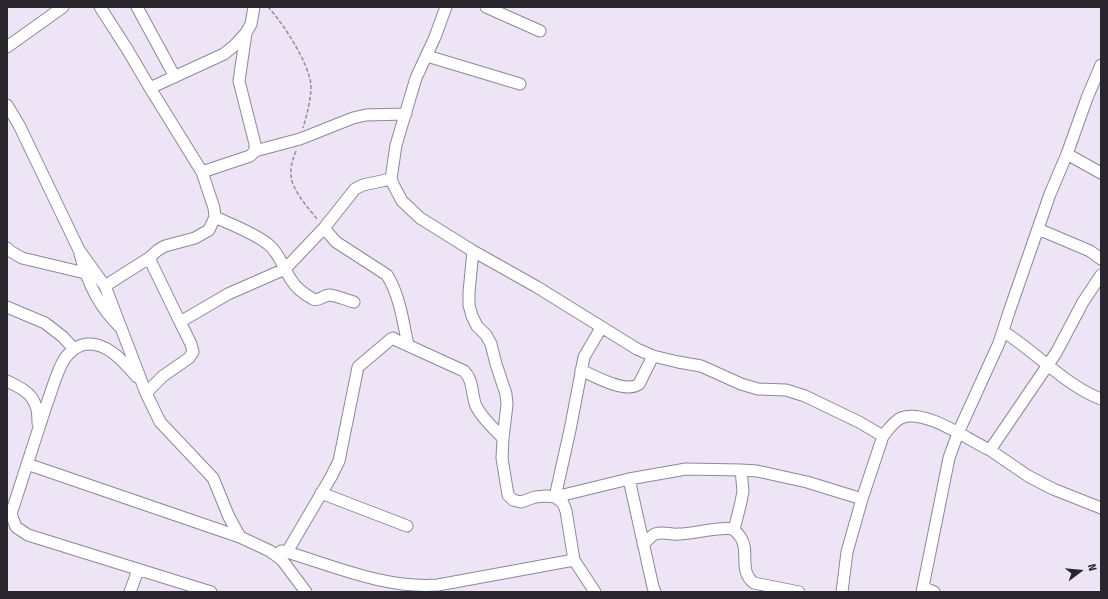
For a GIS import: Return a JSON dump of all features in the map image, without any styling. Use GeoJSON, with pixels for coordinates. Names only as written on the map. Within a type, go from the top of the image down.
{"type":"FeatureCollection","features":[{"type":"Feature","properties":{"kind":"street"},"geometry":{"type":"LineString","coordinates":[[7,47],[63,7]]}},
{"type":"Feature","properties":{"kind":"street"},"geometry":{"type":"LineString","coordinates":[[100,7],[202,172],[214,208],[215,217],[209,230],[195,238],[165,246],[105,286]]}},
{"type":"Feature","properties":{"kind":"street"},"geometry":{"type":"LineString","coordinates":[[137,7],[175,78]]}},
{"type":"Feature","properties":{"kind":"street"},"geometry":{"type":"LineString","coordinates":[[150,88],[175,78],[224,54],[246,33],[251,24],[254,7]]}},
{"type":"Feature","properties":{"kind":"street"},"geometry":{"type":"LineString","coordinates":[[446,7],[427,56],[416,78],[396,145],[391,179],[402,201],[420,218],[537,287],[637,349],[653,356],[701,366],[742,384],[758,389],[786,390],[805,396],[859,422],[883,436]]}},
{"type":"Feature","properties":{"kind":"street"},"geometry":{"type":"LineString","coordinates":[[486,7],[540,31]]}},
{"type":"Feature","properties":{"kind":"street"},"geometry":{"type":"LineString","coordinates":[[246,33],[239,81],[255,144],[255,151]]}},
{"type":"Feature","properties":{"kind":"street"},"geometry":{"type":"LineString","coordinates":[[427,56],[520,84]]}},
{"type":"Feature","properties":{"kind":"street"},"geometry":{"type":"LineString","coordinates":[[927,590],[949,458],[958,433],[1004,332],[1009,312],[1050,194],[1101,65]]}},
{"type":"Feature","properties":{"kind":"street"},"geometry":{"type":"LineString","coordinates":[[7,105],[19,125],[79,250],[105,286],[146,393],[160,422],[213,478],[229,517],[240,537]]}},
{"type":"Feature","properties":{"kind":"street"},"geometry":{"type":"LineString","coordinates":[[202,172],[250,156],[255,151],[300,139],[366,114],[406,114]]}},
{"type":"Feature","properties":{"kind":"street"},"geometry":{"type":"LineString","coordinates":[[1067,154],[1101,173]]}},
{"type":"Feature","properties":{"kind":"street"},"geometry":{"type":"LineString","coordinates":[[180,322],[228,294],[285,269],[324,228],[355,189],[363,185],[391,179]]}},
{"type":"Feature","properties":{"kind":"street"},"geometry":{"type":"LineString","coordinates":[[215,217],[269,245],[276,253],[295,286],[315,300],[319,300],[324,296],[330,295],[354,302]]}},
{"type":"Feature","properties":{"kind":"street"},"geometry":{"type":"LineString","coordinates":[[324,228],[336,242],[387,276],[392,284],[396,296],[408,345]]}},
{"type":"Feature","properties":{"kind":"street"},"geometry":{"type":"LineString","coordinates":[[1038,229],[1090,252],[1101,259]]}},
{"type":"Feature","properties":{"kind":"street"},"geometry":{"type":"LineString","coordinates":[[7,248],[22,258],[84,273]]}},
{"type":"Feature","properties":{"kind":"street"},"geometry":{"type":"LineString","coordinates":[[79,250],[84,273],[97,300],[108,315],[123,330]]}},
{"type":"Feature","properties":{"kind":"street"},"geometry":{"type":"LineString","coordinates":[[474,251],[469,305],[475,321],[491,344],[506,394],[507,405],[502,438],[502,458],[508,495],[513,500],[521,502],[535,497],[555,497],[629,479],[686,469],[757,471],[807,482],[862,499]]}},
{"type":"Feature","properties":{"kind":"street"},"geometry":{"type":"LineString","coordinates":[[146,393],[163,376],[189,358],[192,352],[191,344],[149,258]]}},
{"type":"Feature","properties":{"kind":"street"},"geometry":{"type":"LineString","coordinates":[[990,450],[1056,353],[1083,302],[1101,275]]}},
{"type":"Feature","properties":{"kind":"street"},"geometry":{"type":"LineString","coordinates":[[7,307],[45,323],[74,349]]}},
{"type":"Feature","properties":{"kind":"street"},"geometry":{"type":"LineString","coordinates":[[555,497],[584,357],[601,328]]}},
{"type":"Feature","properties":{"kind":"street"},"geometry":{"type":"LineString","coordinates":[[1004,332],[1075,386],[1101,399]]}},
{"type":"Feature","properties":{"kind":"street"},"geometry":{"type":"LineString","coordinates":[[287,552],[339,461],[358,367],[391,339],[393,338],[464,371],[469,376],[473,397],[481,414],[502,438]]}},
{"type":"Feature","properties":{"kind":"street"},"geometry":{"type":"LineString","coordinates":[[142,381],[109,349],[89,344],[74,349],[66,358],[58,374],[11,514],[16,527],[28,535],[211,592]]}},
{"type":"Feature","properties":{"kind":"street"},"geometry":{"type":"LineString","coordinates":[[581,370],[616,385],[631,388],[639,384],[653,356]]}},
{"type":"Feature","properties":{"kind":"street"},"geometry":{"type":"LineString","coordinates":[[7,381],[19,387],[29,395],[35,403],[39,428]]}},
{"type":"Feature","properties":{"kind":"street"},"geometry":{"type":"LineString","coordinates":[[842,592],[847,552],[862,499],[883,436],[900,418],[914,416],[926,418],[990,450],[1028,476],[1053,489],[1101,508]]}},
{"type":"Feature","properties":{"kind":"street"},"geometry":{"type":"LineString","coordinates":[[27,464],[240,537],[270,551],[282,560],[306,592]]}},
{"type":"Feature","properties":{"kind":"street"},"geometry":{"type":"LineString","coordinates":[[734,530],[741,502],[741,470]]}},
{"type":"Feature","properties":{"kind":"street"},"geometry":{"type":"LineString","coordinates":[[629,479],[655,592]]}},
{"type":"Feature","properties":{"kind":"street"},"geometry":{"type":"LineString","coordinates":[[321,494],[407,526]]}},
{"type":"Feature","properties":{"kind":"street"},"geometry":{"type":"LineString","coordinates":[[555,497],[563,504],[566,511],[574,560],[595,592]]}},
{"type":"Feature","properties":{"kind":"street"},"geometry":{"type":"LineString","coordinates":[[643,544],[654,534],[663,532],[679,534],[726,529],[734,530],[741,538],[744,545],[745,570],[748,579],[754,583],[799,592]]}},
{"type":"Feature","properties":{"kind":"street"},"geometry":{"type":"LineString","coordinates":[[270,551],[287,552],[377,580],[442,588],[574,560]]}},
{"type":"Feature","properties":{"kind":"street"},"geometry":{"type":"LineString","coordinates":[[130,592],[138,570]]}},
{"type":"Feature","properties":{"kind":"path"},"geometry":{"type":"LineString","coordinates":[[268,7],[276,15],[305,62],[311,85],[309,105],[300,139],[291,164],[290,177],[298,193],[324,228]]}}]}
